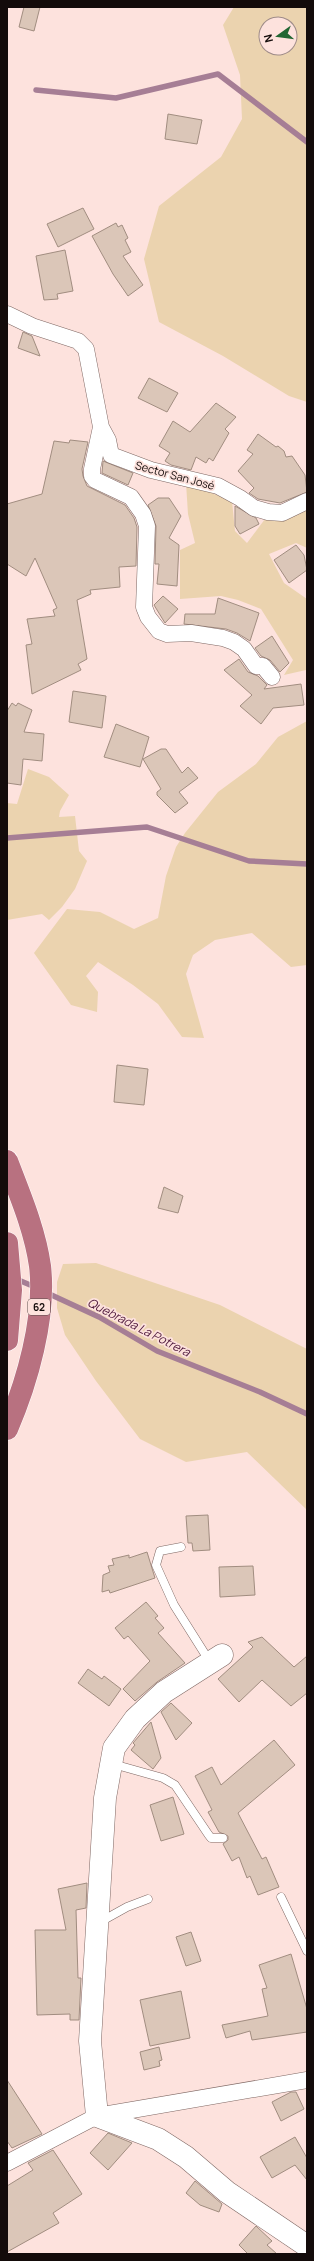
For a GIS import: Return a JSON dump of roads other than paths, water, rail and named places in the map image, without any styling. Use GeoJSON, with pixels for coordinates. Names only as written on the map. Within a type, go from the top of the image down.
{"type":"FeatureCollection","features":[{"type":"Feature","properties":{"kind":"highway","name":"62"},"geometry":{"type":"LineString","coordinates":[[7,1161],[35,1242],[40,1267],[39,1313],[27,1371],[18,1405],[7,1429]]}},
{"type":"Feature","properties":{"kind":"highway"},"geometry":{"type":"LineString","coordinates":[[7,1243],[11,1290],[7,1340]]}},
{"type":"Feature","properties":{"kind":"street","name":"Sector San José"},"geometry":{"type":"LineString","coordinates":[[7,314],[32,326],[78,341],[86,349],[101,427],[108,440],[111,455],[151,470],[218,486],[240,498],[254,508],[282,513],[307,501]]}},
{"type":"Feature","properties":{"kind":"street"},"geometry":{"type":"LineString","coordinates":[[101,427],[92,469],[92,476],[95,480],[131,497],[143,514],[147,526],[144,607],[148,617],[159,632],[167,634],[202,635],[223,638],[234,642],[244,650],[256,666],[263,666],[272,677]]}},
{"type":"Feature","properties":{"kind":"street"},"geometry":{"type":"LineString","coordinates":[[97,2116],[90,2041],[105,1798],[114,1748],[135,1718],[164,1692],[216,1659]]}},
{"type":"Feature","properties":{"kind":"street"},"geometry":{"type":"LineString","coordinates":[[7,2162],[97,2116],[307,2080]]}},
{"type":"Feature","properties":{"kind":"street"},"geometry":{"type":"LineString","coordinates":[[97,2116],[158,2139],[186,2157],[227,2192],[307,2246]]}},
{"type":"Feature","properties":{"kind":"lane"},"geometry":{"type":"LineString","coordinates":[[181,1547],[160,1551],[156,1565],[174,1605],[216,1659]]}},
{"type":"Feature","properties":{"kind":"lane"},"geometry":{"type":"LineString","coordinates":[[110,1764],[132,1768],[163,1778],[175,1785],[208,1834],[212,1838],[223,1838]]}},
{"type":"Feature","properties":{"kind":"lane"},"geometry":{"type":"LineString","coordinates":[[281,1897],[307,1950]]}},
{"type":"Feature","properties":{"kind":"lane"},"geometry":{"type":"LineString","coordinates":[[98,1924],[127,1907],[148,1900]]}},
{"type":"Feature","properties":{"kind":"waterway"},"geometry":{"type":"LineString","coordinates":[[36,90],[116,98],[218,74],[307,142]]}},
{"type":"Feature","properties":{"kind":"waterway"},"geometry":{"type":"LineString","coordinates":[[7,838],[147,827],[249,861],[307,864]]}},
{"type":"Feature","properties":{"kind":"waterway","name":"Quebrada La Potrera"},"geometry":{"type":"LineString","coordinates":[[16,1279],[35,1287]]}},
{"type":"Feature","properties":{"kind":"waterway","name":"Quebrada La Potrera"},"geometry":{"type":"LineString","coordinates":[[45,1292],[99,1317],[157,1351],[260,1392],[307,1414]]}}]}
